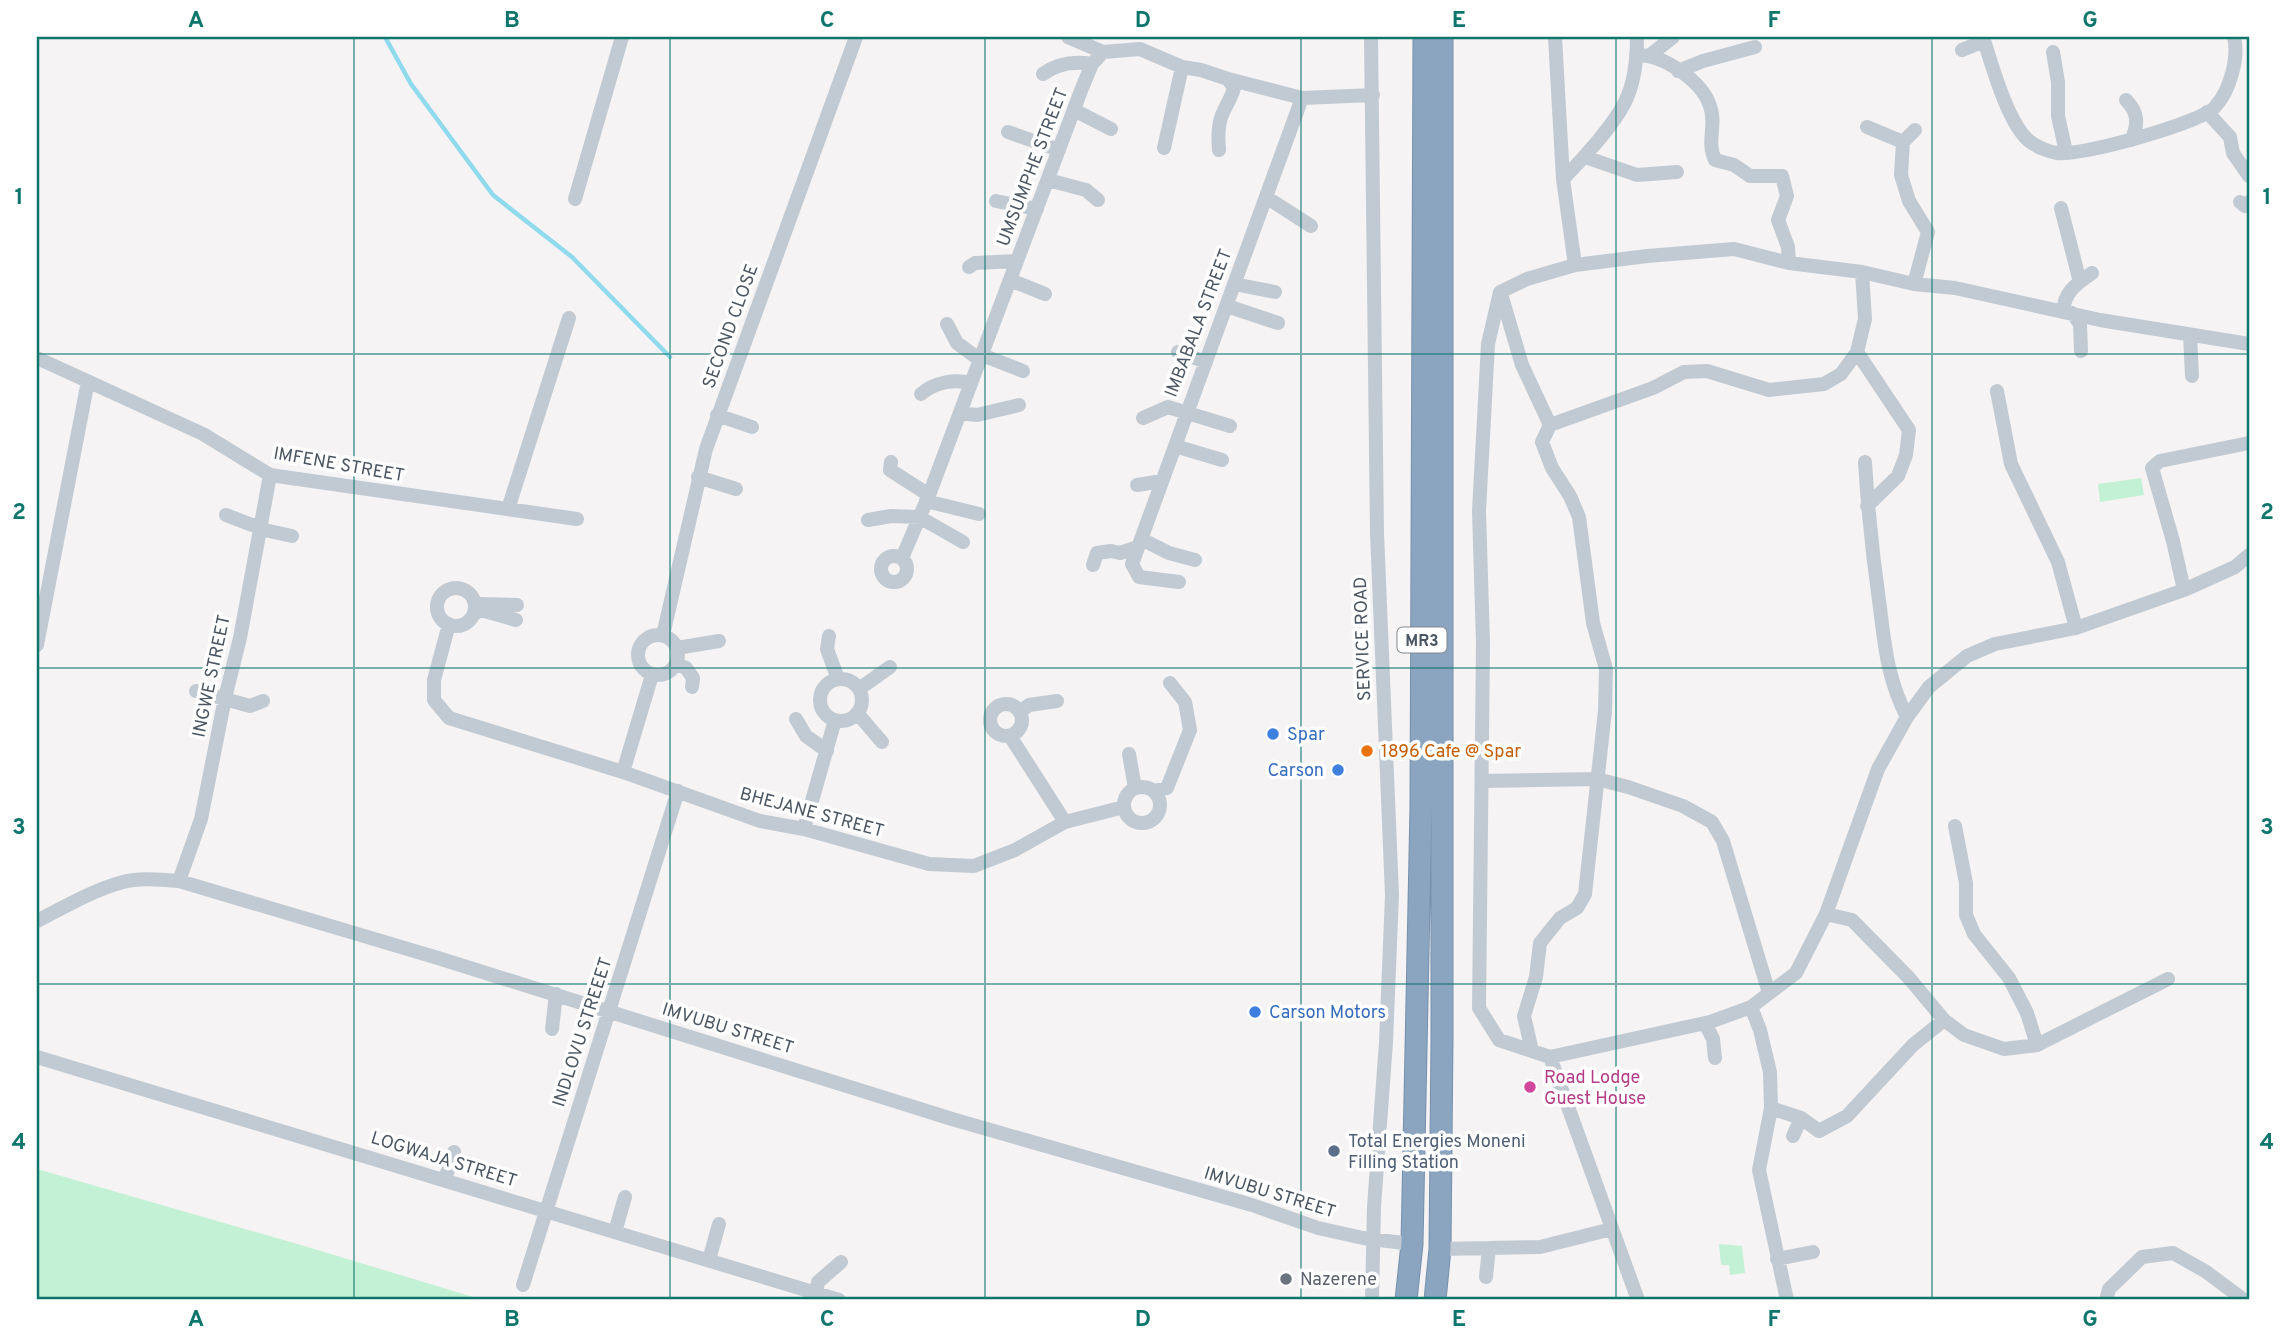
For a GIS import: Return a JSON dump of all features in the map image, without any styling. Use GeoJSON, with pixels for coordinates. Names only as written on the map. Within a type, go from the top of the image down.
{"type":"FeatureCollection","features":[{"type":"Feature","properties":{"kind":"highway","name":"MR3"},"geometry":{"type":"LineString","coordinates":[[1406,1300],[1412,1244],[1421,807],[1424,37]]}},
{"type":"Feature","properties":{"kind":"highway","name":"MR3"},"geometry":{"type":"LineString","coordinates":[[1434,1300],[1440,1249],[1442,37]]}},
{"type":"Feature","properties":{"kind":"street"},"geometry":{"type":"LineString","coordinates":[[575,199],[622,37]]}},
{"type":"Feature","properties":{"kind":"street","name":"SECOND CLOSE"},"geometry":{"type":"LineString","coordinates":[[663,635],[698,477],[717,415],[856,37]]}},
{"type":"Feature","properties":{"kind":"street"},"geometry":{"type":"LineString","coordinates":[[1068,37],[1103,52],[1140,49],[1182,68],[1201,70],[1302,97],[1373,95]]}},
{"type":"Feature","properties":{"kind":"street","name":"SERVICE ROAD"},"geometry":{"type":"LineString","coordinates":[[1371,37],[1377,519],[1392,895],[1385,1055],[1374,1207],[1375,1239]]}},
{"type":"Feature","properties":{"kind":"street"},"geometry":{"type":"LineString","coordinates":[[1555,37],[1563,180],[1575,265]]}},
{"type":"Feature","properties":{"kind":"street"},"geometry":{"type":"LineString","coordinates":[[1637,37],[1643,56],[1678,71],[1696,85],[1711,107],[1713,126],[1710,149],[1715,160],[1734,165],[1750,176],[1782,176],[1787,196],[1778,220],[1788,247],[1789,263]]}},
{"type":"Feature","properties":{"kind":"street"},"geometry":{"type":"LineString","coordinates":[[1563,180],[1585,157],[1625,102],[1636,66],[1643,56],[1673,37]]}},
{"type":"Feature","properties":{"kind":"street"},"geometry":{"type":"LineString","coordinates":[[1962,50],[1984,39],[2003,99],[2029,142],[2057,153],[2075,147],[2159,133],[2214,109],[2228,86],[2236,47],[2234,37]]}},
{"type":"Feature","properties":{"kind":"street"},"geometry":{"type":"LineString","coordinates":[[1678,71],[1703,61],[1755,47]]}},
{"type":"Feature","properties":{"kind":"street","name":"UMSUMPHE STREET"},"geometry":{"type":"LineString","coordinates":[[902,558],[928,498],[1092,64],[1103,52]]}},
{"type":"Feature","properties":{"kind":"street"},"geometry":{"type":"LineString","coordinates":[[2053,52],[2058,82],[2058,117],[2075,147]]}},
{"type":"Feature","properties":{"kind":"street"},"geometry":{"type":"LineString","coordinates":[[1043,74],[1064,63],[1092,64]]}},
{"type":"Feature","properties":{"kind":"street"},"geometry":{"type":"LineString","coordinates":[[1164,148],[1182,68]]}},
{"type":"Feature","properties":{"kind":"street"},"geometry":{"type":"LineString","coordinates":[[1219,150],[1218,136],[1222,115],[1231,102],[1234,88],[1228,79]]}},
{"type":"Feature","properties":{"kind":"street","name":"IMBABALA STREET"},"geometry":{"type":"LineString","coordinates":[[1179,582],[1139,577],[1132,564],[1185,412],[1227,306],[1302,97]]}},
{"type":"Feature","properties":{"kind":"street"},"geometry":{"type":"LineString","coordinates":[[2126,100],[2134,108],[2138,127],[2131,139]]}},
{"type":"Feature","properties":{"kind":"street"},"geometry":{"type":"LineString","coordinates":[[1074,110],[1111,129]]}},
{"type":"Feature","properties":{"kind":"street"},"geometry":{"type":"LineString","coordinates":[[2207,112],[2230,137],[2233,153],[2249,176]]}},
{"type":"Feature","properties":{"kind":"street"},"geometry":{"type":"LineString","coordinates":[[1867,127],[1903,142]]}},
{"type":"Feature","properties":{"kind":"street"},"geometry":{"type":"LineString","coordinates":[[1914,284],[1928,232],[1909,201],[1901,175],[1903,142],[1915,130]]}},
{"type":"Feature","properties":{"kind":"street"},"geometry":{"type":"LineString","coordinates":[[1008,132],[1059,150]]}},
{"type":"Feature","properties":{"kind":"street"},"geometry":{"type":"LineString","coordinates":[[1585,157],[1637,175],[1676,172]]}},
{"type":"Feature","properties":{"kind":"street"},"geometry":{"type":"LineString","coordinates":[[1048,180],[1086,190],[1098,200]]}},
{"type":"Feature","properties":{"kind":"street"},"geometry":{"type":"LineString","coordinates":[[1266,197],[1311,226]]}},
{"type":"Feature","properties":{"kind":"street"},"geometry":{"type":"LineString","coordinates":[[996,201],[1037,209]]}},
{"type":"Feature","properties":{"kind":"street"},"geometry":{"type":"LineString","coordinates":[[2060,208],[2069,263],[2080,282]]}},
{"type":"Feature","properties":{"kind":"street"},"geometry":{"type":"LineString","coordinates":[[1500,292],[1527,279],[1575,265],[1734,249],[1789,263],[1862,272],[1914,284],[1955,288],[2067,313],[2249,345]]}},
{"type":"Feature","properties":{"kind":"street"},"geometry":{"type":"LineString","coordinates":[[969,267],[975,262],[1017,261]]}},
{"type":"Feature","properties":{"kind":"street"},"geometry":{"type":"LineString","coordinates":[[1532,1051],[1524,1016],[1536,977],[1540,943],[1560,918],[1577,908],[1585,894],[1605,711],[1606,669],[1593,623],[1579,517],[1542,442],[1550,425],[1653,388],[1684,372],[1707,371],[1769,390],[1824,384],[1841,374],[1857,352],[1865,320],[1862,272]]}},
{"type":"Feature","properties":{"kind":"street"},"geometry":{"type":"LineString","coordinates":[[2081,351],[2080,324],[2067,313],[2064,298],[2092,273]]}},
{"type":"Feature","properties":{"kind":"street"},"geometry":{"type":"LineString","coordinates":[[1010,280],[1045,294]]}},
{"type":"Feature","properties":{"kind":"street"},"geometry":{"type":"LineString","coordinates":[[1234,284],[1275,292]]}},
{"type":"Feature","properties":{"kind":"street"},"geometry":{"type":"LineString","coordinates":[[1500,292],[1522,365],[1550,425]]}},
{"type":"Feature","properties":{"kind":"street"},"geometry":{"type":"LineString","coordinates":[[1500,292],[1488,344],[1479,511],[1483,643],[1479,1008],[1499,1040],[1549,1057],[1705,1023],[1751,1007],[1796,973],[1826,914],[1878,769],[1907,717],[1929,687],[1967,656],[1994,644],[2076,628],[2184,590],[2235,567],[2249,555]]}},
{"type":"Feature","properties":{"kind":"street"},"geometry":{"type":"LineString","coordinates":[[1227,306],[1279,323]]}},
{"type":"Feature","properties":{"kind":"street"},"geometry":{"type":"LineString","coordinates":[[508,509],[569,318]]}},
{"type":"Feature","properties":{"kind":"street"},"geometry":{"type":"LineString","coordinates":[[947,324],[957,343],[981,358],[1023,371]]}},
{"type":"Feature","properties":{"kind":"street"},"geometry":{"type":"LineString","coordinates":[[2190,335],[2192,376]]}},
{"type":"Feature","properties":{"kind":"street"},"geometry":{"type":"LineString","coordinates":[[1178,352],[1206,362]]}},
{"type":"Feature","properties":{"kind":"street"},"geometry":{"type":"LineString","coordinates":[[1857,352],[1909,429],[1906,455],[1898,475],[1867,506]]}},
{"type":"Feature","properties":{"kind":"street","name":"IMFENE STREET"},"geometry":{"type":"LineString","coordinates":[[37,358],[203,434],[270,475],[577,519]]}},
{"type":"Feature","properties":{"kind":"street"},"geometry":{"type":"LineString","coordinates":[[921,394],[929,388],[956,380],[971,383]]}},
{"type":"Feature","properties":{"kind":"street"},"geometry":{"type":"LineString","coordinates":[[37,645],[88,381]]}},
{"type":"Feature","properties":{"kind":"street"},"geometry":{"type":"LineString","coordinates":[[1997,391],[2011,464],[2058,562],[2076,628]]}},
{"type":"Feature","properties":{"kind":"street"},"geometry":{"type":"LineString","coordinates":[[960,413],[977,415],[1019,405]]}},
{"type":"Feature","properties":{"kind":"street"},"geometry":{"type":"LineString","coordinates":[[1143,418],[1168,407],[1230,426]]}},
{"type":"Feature","properties":{"kind":"street"},"geometry":{"type":"LineString","coordinates":[[717,415],[752,427]]}},
{"type":"Feature","properties":{"kind":"street"},"geometry":{"type":"LineString","coordinates":[[2184,590],[2152,468],[2160,461],[2249,443]]}},
{"type":"Feature","properties":{"kind":"street"},"geometry":{"type":"LineString","coordinates":[[1175,446],[1222,460]]}},
{"type":"Feature","properties":{"kind":"street"},"geometry":{"type":"LineString","coordinates":[[891,462],[890,470],[928,498],[979,514]]}},
{"type":"Feature","properties":{"kind":"street"},"geometry":{"type":"LineString","coordinates":[[1866,462],[1867,506],[1884,644],[1894,691],[1907,717]]}},
{"type":"Feature","properties":{"kind":"street","name":"INGWE STREET"},"geometry":{"type":"LineString","coordinates":[[179,881],[201,818],[240,638],[270,475]]}},
{"type":"Feature","properties":{"kind":"street"},"geometry":{"type":"LineString","coordinates":[[698,477],[736,489]]}},
{"type":"Feature","properties":{"kind":"street"},"geometry":{"type":"LineString","coordinates":[[1137,485],[1162,481]]}},
{"type":"Feature","properties":{"kind":"street"},"geometry":{"type":"LineString","coordinates":[[226,515],[292,536]]}},
{"type":"Feature","properties":{"kind":"street"},"geometry":{"type":"LineString","coordinates":[[868,520],[891,516],[919,517],[963,542]]}},
{"type":"Feature","properties":{"kind":"street"},"geometry":{"type":"LineString","coordinates":[[1093,565],[1097,553],[1120,553],[1139,543],[1195,560]]}},
{"type":"Feature","properties":{"kind":"street"},"geometry":{"type":"LineString","coordinates":[[460,588],[471,594],[475,609],[467,622],[461,625],[449,624],[440,616],[439,598],[447,590],[460,588]]}},
{"type":"Feature","properties":{"kind":"street"},"geometry":{"type":"LineString","coordinates":[[475,609],[517,605]]}},
{"type":"Feature","properties":{"kind":"street"},"geometry":{"type":"LineString","coordinates":[[475,609],[516,620]]}},
{"type":"Feature","properties":{"kind":"street","name":"BHEJANE STREET"},"geometry":{"type":"LineString","coordinates":[[449,624],[433,680],[434,700],[449,718],[623,772],[760,821],[804,829],[929,864],[974,866],[1015,850],[1065,822],[1124,807]]}},
{"type":"Feature","properties":{"kind":"street"},"geometry":{"type":"LineString","coordinates":[[663,635],[674,642],[677,648],[677,664],[666,674],[653,675],[639,663],[639,650],[641,644],[650,636],[663,635]]}},
{"type":"Feature","properties":{"kind":"street"},"geometry":{"type":"LineString","coordinates":[[829,636],[827,649],[838,679]]}},
{"type":"Feature","properties":{"kind":"street"},"geometry":{"type":"LineString","coordinates":[[677,648],[719,641]]}},
{"type":"Feature","properties":{"kind":"street"},"geometry":{"type":"LineString","coordinates":[[677,664],[686,668],[693,678],[692,687]]}},
{"type":"Feature","properties":{"kind":"street"},"geometry":{"type":"LineString","coordinates":[[859,689],[890,667]]}},
{"type":"Feature","properties":{"kind":"street"},"geometry":{"type":"LineString","coordinates":[[623,772],[653,675]]}},
{"type":"Feature","properties":{"kind":"street"},"geometry":{"type":"LineString","coordinates":[[838,679],[852,682],[859,689],[862,699],[858,713],[848,720],[835,720],[824,712],[820,698],[826,685],[838,679]]}},
{"type":"Feature","properties":{"kind":"street"},"geometry":{"type":"LineString","coordinates":[[1154,791],[1167,788],[1190,730],[1185,702],[1170,682]]}},
{"type":"Feature","properties":{"kind":"street"},"geometry":{"type":"LineString","coordinates":[[196,691],[250,706],[263,701]]}},
{"type":"Feature","properties":{"kind":"street"},"geometry":{"type":"LineString","coordinates":[[1020,712],[1029,705],[1056,701]]}},
{"type":"Feature","properties":{"kind":"street"},"geometry":{"type":"LineString","coordinates":[[1002,705],[1013,706],[1020,712],[1022,725],[1010,736],[1000,736],[992,729],[991,714],[1002,705]]}},
{"type":"Feature","properties":{"kind":"street"},"geometry":{"type":"LineString","coordinates":[[858,713],[882,742]]}},
{"type":"Feature","properties":{"kind":"street"},"geometry":{"type":"LineString","coordinates":[[796,719],[807,736],[827,751]]}},
{"type":"Feature","properties":{"kind":"street"},"geometry":{"type":"LineString","coordinates":[[804,829],[835,720]]}},
{"type":"Feature","properties":{"kind":"street"},"geometry":{"type":"LineString","coordinates":[[1010,736],[1065,822]]}},
{"type":"Feature","properties":{"kind":"street"},"geometry":{"type":"LineString","coordinates":[[1129,754],[1135,788]]}},
{"type":"Feature","properties":{"kind":"street"},"geometry":{"type":"LineString","coordinates":[[1483,781],[1597,779],[1683,806],[1712,822],[1723,841],[1769,993]]}},
{"type":"Feature","properties":{"kind":"street"},"geometry":{"type":"LineString","coordinates":[[1147,787],[1154,791],[1160,804],[1152,820],[1135,821],[1126,813],[1126,796],[1135,788],[1147,787]]}},
{"type":"Feature","properties":{"kind":"street","name":"INDLOVU STREEET"},"geometry":{"type":"LineString","coordinates":[[523,1285],[678,791]]}},
{"type":"Feature","properties":{"kind":"street"},"geometry":{"type":"LineString","coordinates":[[1955,826],[1966,883],[1966,915],[1974,934],[2009,978],[2027,1013],[2037,1045]]}},
{"type":"Feature","properties":{"kind":"street","name":"IMVUBU STREET"},"geometry":{"type":"LineString","coordinates":[[37,921],[83,897],[124,881],[179,881],[555,994],[952,1119],[1252,1205],[1318,1228],[1412,1244]]}},
{"type":"Feature","properties":{"kind":"street"},"geometry":{"type":"LineString","coordinates":[[1826,914],[1852,920],[1909,978],[1944,1020],[1964,1035],[2004,1049],[2037,1045],[2168,979]]}},
{"type":"Feature","properties":{"kind":"street"},"geometry":{"type":"LineString","coordinates":[[552,1029],[555,994]]}},
{"type":"Feature","properties":{"kind":"street"},"geometry":{"type":"LineString","coordinates":[[1751,1007],[1760,1030],[1770,1072],[1771,1108],[1759,1170],[1787,1300]]}},
{"type":"Feature","properties":{"kind":"street"},"geometry":{"type":"LineString","coordinates":[[1771,1108],[1801,1118],[1819,1131],[1847,1116],[1913,1045],[1944,1020]]}},
{"type":"Feature","properties":{"kind":"street"},"geometry":{"type":"LineString","coordinates":[[1705,1023],[1713,1039],[1715,1058]]}},
{"type":"Feature","properties":{"kind":"street","name":"LOGWAJA STREET"},"geometry":{"type":"LineString","coordinates":[[37,1056],[839,1300]]}},
{"type":"Feature","properties":{"kind":"street"},"geometry":{"type":"LineString","coordinates":[[1549,1057],[1639,1300]]}},
{"type":"Feature","properties":{"kind":"street"},"geometry":{"type":"LineString","coordinates":[[1793,1136],[1801,1118]]}},
{"type":"Feature","properties":{"kind":"street"},"geometry":{"type":"LineString","coordinates":[[444,1179],[454,1152]]}},
{"type":"Feature","properties":{"kind":"street"},"geometry":{"type":"LineString","coordinates":[[615,1232],[625,1197]]}},
{"type":"Feature","properties":{"kind":"street"},"geometry":{"type":"LineString","coordinates":[[709,1261],[719,1224]]}},
{"type":"Feature","properties":{"kind":"street"},"geometry":{"type":"LineString","coordinates":[[1440,1249],[1540,1247],[1612,1229]]}},
{"type":"Feature","properties":{"kind":"street"},"geometry":{"type":"LineString","coordinates":[[1372,1300],[1375,1239]]}},
{"type":"Feature","properties":{"kind":"street"},"geometry":{"type":"LineString","coordinates":[[1486,1277],[1489,1248]]}},
{"type":"Feature","properties":{"kind":"street"},"geometry":{"type":"LineString","coordinates":[[1777,1259],[1812,1252]]}},
{"type":"Feature","properties":{"kind":"street"},"geometry":{"type":"LineString","coordinates":[[2106,1300],[2109,1289],[2142,1257],[2173,1253],[2205,1271],[2244,1300]]}},
{"type":"Feature","properties":{"kind":"street"},"geometry":{"type":"LineString","coordinates":[[816,1293],[818,1282],[841,1262]]}},
{"type":"Feature","properties":{"kind":"green space"},"geometry":{"type":"Polygon","coordinates":[[[2141,478],[2144,495],[2100,502],[2098,484],[2141,478]]]}},
{"type":"Feature","properties":{"kind":"green space"},"geometry":{"type":"Polygon","coordinates":[[[37,1169],[311,1248],[483,1300],[37,1300],[37,1169]]]}},
{"type":"Feature","properties":{"kind":"green space"},"geometry":{"type":"Polygon","coordinates":[[[1719,1244],[1742,1246],[1745,1273],[1730,1275],[1729,1265],[1721,1265],[1719,1244]]]}},
{"type":"Feature","properties":{"kind":"waterway"},"geometry":{"type":"LineString","coordinates":[[385,37],[411,84],[493,195],[572,257],[670,357]]}},
{"type":"Feature","properties":{"kind":"place","name":"Spar"},"geometry":{"type":"Point","coordinates":[1273,734]}},
{"type":"Feature","properties":{"kind":"place","name":"1896 Cafe @ Spar"},"geometry":{"type":"Point","coordinates":[1367,751]}},
{"type":"Feature","properties":{"kind":"place","name":"Carson"},"geometry":{"type":"Point","coordinates":[1338,770]}},
{"type":"Feature","properties":{"kind":"place","name":"Carson Motors"},"geometry":{"type":"Point","coordinates":[1255,1012]}},
{"type":"Feature","properties":{"kind":"place","name":"Road Lodge Guest House"},"geometry":{"type":"Point","coordinates":[1530,1087]}},
{"type":"Feature","properties":{"kind":"place","name":"Total Energies Moneni Filling Station"},"geometry":{"type":"Point","coordinates":[1334,1151]}},
{"type":"Feature","properties":{"kind":"place","name":"Nazerene"},"geometry":{"type":"Point","coordinates":[1286,1279]}}]}
